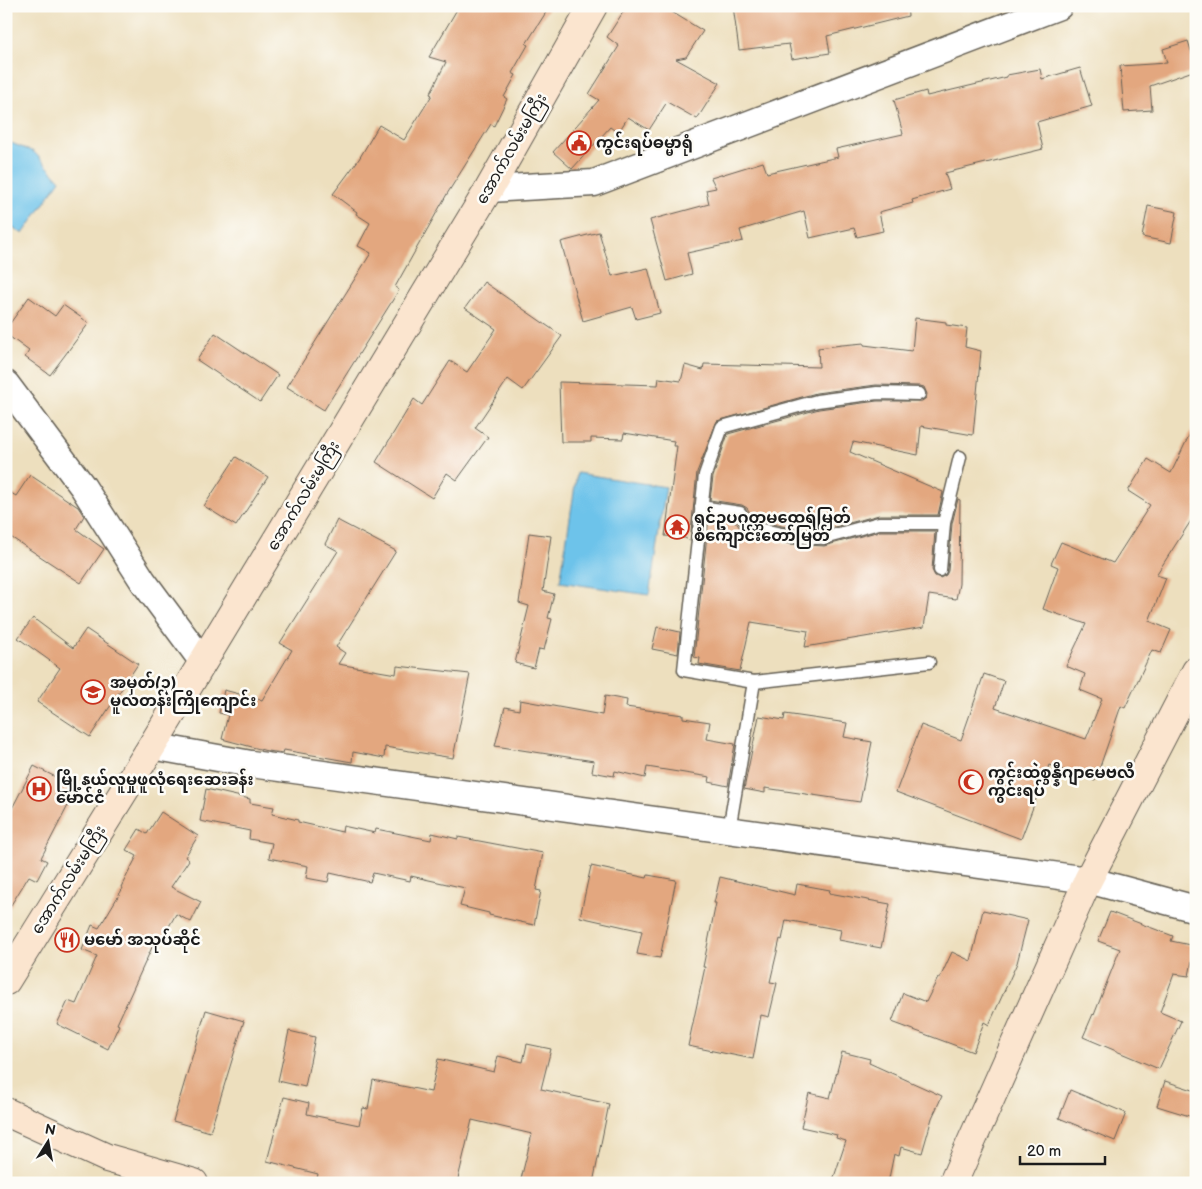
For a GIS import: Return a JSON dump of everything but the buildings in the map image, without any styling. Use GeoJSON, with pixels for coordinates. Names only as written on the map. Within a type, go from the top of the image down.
{"type":"FeatureCollection","features":[{"type":"Feature","properties":{"kind":"main road","name":"အောက်လမ်းမကြီး"},"geometry":{"type":"LineString","coordinates":[[6,981],[152,746],[490,189],[593,6]]}},
{"type":"Feature","properties":{"kind":"main road"},"geometry":{"type":"LineString","coordinates":[[953,1183],[1088,880],[1196,671]]}},
{"type":"Feature","properties":{"kind":"main road"},"geometry":{"type":"LineString","coordinates":[[6,1112],[107,1158],[194,1183]]}},
{"type":"Feature","properties":{"kind":"street"},"geometry":{"type":"LineString","coordinates":[[490,189],[594,184],[1059,6]]}},
{"type":"Feature","properties":{"kind":"street"},"geometry":{"type":"LineString","coordinates":[[6,384],[83,487],[143,581],[203,662]]}},
{"type":"Feature","properties":{"kind":"street"},"geometry":{"type":"LineString","coordinates":[[152,746],[251,764],[1088,880],[1196,909]]}},
{"type":"Feature","properties":{"kind":"lane"},"geometry":{"type":"LineString","coordinates":[[919,394],[876,392],[817,401],[722,427],[705,475],[684,670],[754,682],[929,662]]}},
{"type":"Feature","properties":{"kind":"lane"},"geometry":{"type":"LineString","coordinates":[[940,570],[944,523],[960,457]]}},
{"type":"Feature","properties":{"kind":"lane"},"geometry":{"type":"LineString","coordinates":[[701,507],[740,513],[750,527],[790,536],[824,538],[879,522],[944,523]]}},
{"type":"Feature","properties":{"kind":"lane"},"geometry":{"type":"LineString","coordinates":[[729,830],[754,682]]}},
{"type":"Feature","properties":{"kind":"water"},"geometry":{"type":"Polygon","coordinates":[[[6,141],[34,152],[60,180],[23,234],[6,223],[6,141]]]}},
{"type":"Feature","properties":{"kind":"water"},"geometry":{"type":"Polygon","coordinates":[[[577,473],[666,487],[649,595],[560,582],[577,473]]]}},
{"type":"Feature","properties":{"kind":"place","name":"ကွင်းရပ်ဓမ္မာရုံ"},"geometry":{"type":"Point","coordinates":[579,143]}},
{"type":"Feature","properties":{"kind":"place","name":"ရှင်ဥပဂုတ္တမထေရ်မြတ် စံကျောင်းတော်မြတ်"},"geometry":{"type":"Point","coordinates":[677,527]}},
{"type":"Feature","properties":{"kind":"place","name":"အမှတ်(၃) မူလတန်းကြိုကျောင်း"},"geometry":{"type":"Point","coordinates":[93,692]}},
{"type":"Feature","properties":{"kind":"place","name":"ကွင်းထဲစွန္နီဂျာမေဗလီ ကွင်းရပ်"},"geometry":{"type":"Point","coordinates":[971,782]}},
{"type":"Feature","properties":{"kind":"place","name":"မြို့နယ်လူမှုဖူလုံရေးဆေးခန်း မောင်ငံ"},"geometry":{"type":"Point","coordinates":[39,789]}},
{"type":"Feature","properties":{"kind":"place","name":"မမော် အသုပ်ဆိုင်"},"geometry":{"type":"Point","coordinates":[67,940]}}]}
